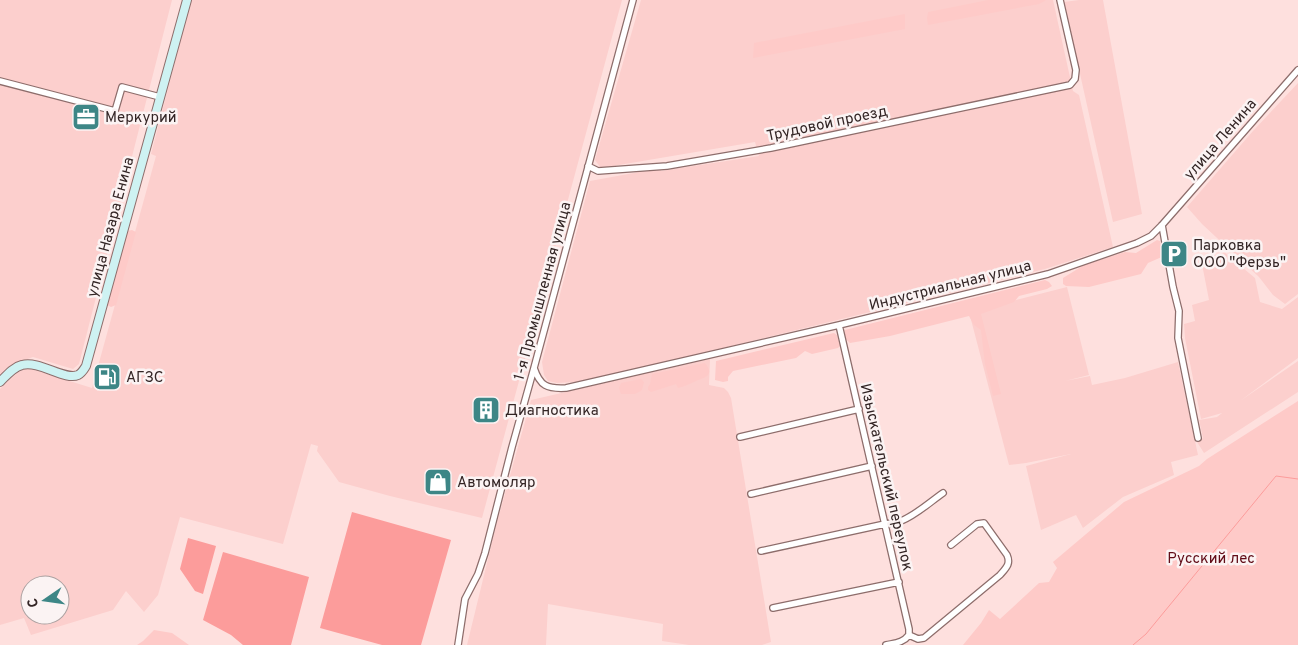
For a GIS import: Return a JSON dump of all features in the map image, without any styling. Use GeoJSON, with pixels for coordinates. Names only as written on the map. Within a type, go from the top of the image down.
{"type":"FeatureCollection","features":[{"type":"Feature","properties":{"kind":"main road","name":"улица Назара Енина"},"geometry":{"type":"LineString","coordinates":[[0,382],[23,364],[38,366],[71,376],[79,374],[86,366],[187,0]]}},
{"type":"Feature","properties":{"kind":"street","name":"1-я Промышленная улица"},"geometry":{"type":"LineString","coordinates":[[458,645],[465,599],[478,574],[485,553],[633,0]]}},
{"type":"Feature","properties":{"kind":"street","name":"Трудовой проезд"},"geometry":{"type":"LineString","coordinates":[[588,166],[598,171],[667,166],[777,147],[1070,86],[1075,79],[1076,70],[1060,0]]}},
{"type":"Feature","properties":{"kind":"street","name":"улица Ленина"},"geometry":{"type":"LineString","coordinates":[[1162,225],[1298,70]]}},
{"type":"Feature","properties":{"kind":"street"},"geometry":{"type":"LineString","coordinates":[[0,81],[115,111],[122,87],[160,97]]}},
{"type":"Feature","properties":{"kind":"street"},"geometry":{"type":"LineString","coordinates":[[1162,225],[1179,311],[1178,338],[1198,438]]}},
{"type":"Feature","properties":{"kind":"street","name":"Индустриальная улица"},"geometry":{"type":"LineString","coordinates":[[534,368],[538,379],[544,385],[553,388],[566,388],[839,325],[1054,272],[1137,243],[1151,236],[1162,225]]}},
{"type":"Feature","properties":{"kind":"street","name":"Изыскательский переулок"},"geometry":{"type":"LineString","coordinates":[[839,325],[909,635]]}},
{"type":"Feature","properties":{"kind":"street"},"geometry":{"type":"LineString","coordinates":[[740,437],[858,409]]}},
{"type":"Feature","properties":{"kind":"street"},"geometry":{"type":"LineString","coordinates":[[751,494],[872,466]]}},
{"type":"Feature","properties":{"kind":"street"},"geometry":{"type":"LineString","coordinates":[[761,551],[904,520],[943,493]]}},
{"type":"Feature","properties":{"kind":"street"},"geometry":{"type":"LineString","coordinates":[[886,645],[906,640],[909,635],[918,639],[924,638],[1000,574],[1008,565],[1007,555],[984,523],[977,524],[951,545]]}},
{"type":"Feature","properties":{"kind":"street"},"geometry":{"type":"LineString","coordinates":[[773,608],[898,582]]}},
{"type":"Feature","properties":{"kind":"shaded area"},"geometry":{"type":"Polygon","coordinates":[[[0,0],[172,0],[79,364],[73,369],[33,357],[11,365],[0,376],[0,0]]]}},
{"type":"Feature","properties":{"kind":"shaded area"},"geometry":{"type":"Polygon","coordinates":[[[191,0],[622,0],[482,518],[339,482],[317,451],[318,446],[311,444],[283,544],[180,517],[158,595],[144,612],[126,591],[113,610],[70,623],[70,575],[20,575],[20,619],[0,625],[0,389],[17,373],[25,369],[31,369],[92,388],[156,156],[151,154],[191,0]]]}},
{"type":"Feature","properties":{"kind":"shaded area"},"geometry":{"type":"Polygon","coordinates":[[[641,0],[1053,0],[1073,91],[1079,95],[1113,247],[1045,269],[609,376],[577,382],[557,383],[548,381],[544,375],[542,362],[590,181],[661,168],[661,171],[759,156],[755,142],[600,167],[595,160],[641,0]]]}},
{"type":"Feature","properties":{"kind":"shaded area"},"geometry":{"type":"Polygon","coordinates":[[[1103,0],[1142,214],[1113,222],[1064,2],[1103,0]]]}},
{"type":"Feature","properties":{"kind":"shaded area"},"geometry":{"type":"Polygon","coordinates":[[[1298,83],[1298,294],[1285,304],[1273,295],[1259,277],[1202,224],[1187,207],[1253,131],[1298,83]]]}},
{"type":"Feature","properties":{"kind":"shaded area"},"geometry":{"type":"Polygon","coordinates":[[[1225,253],[1255,278],[1260,302],[1282,309],[1298,297],[1298,358],[1240,401],[1298,361],[1298,392],[1204,453],[1197,442],[1203,438],[1199,420],[1217,417],[1222,413],[1201,419],[1184,324],[1195,321],[1192,305],[1209,300],[1201,259],[1225,253]]]}},
{"type":"Feature","properties":{"kind":"shaded area"},"geometry":{"type":"Polygon","coordinates":[[[1067,287],[1089,375],[1065,381],[1090,376],[1092,385],[1125,378],[1178,362],[1198,455],[1171,462],[1174,475],[1123,497],[1083,528],[1076,515],[1041,530],[1026,466],[1071,454],[1009,465],[969,312],[1067,287]]]}},
{"type":"Feature","properties":{"kind":"shaded area"},"geometry":{"type":"Polygon","coordinates":[[[710,359],[709,385],[724,388],[731,398],[771,642],[762,645],[689,645],[662,641],[663,624],[548,604],[546,645],[467,645],[496,526],[531,400],[710,359]]]}},
{"type":"Feature","properties":{"kind":"shaded area"},"geometry":{"type":"Polygon","coordinates":[[[352,512],[451,540],[421,645],[382,645],[320,628],[352,512]]]}},
{"type":"Feature","properties":{"kind":"shaded area"},"geometry":{"type":"Polygon","coordinates":[[[188,538],[216,546],[203,594],[195,591],[180,569],[188,538]]]}},
{"type":"Feature","properties":{"kind":"shaded area"},"geometry":{"type":"Polygon","coordinates":[[[223,552],[309,577],[291,645],[243,645],[231,635],[203,620],[223,552]]]}},
{"type":"Feature","properties":{"kind":"shaded area"},"geometry":{"type":"Polygon","coordinates":[[[27,625],[64,625],[31,635],[27,625]]]}},
{"type":"Feature","properties":{"kind":"green space"},"geometry":{"type":"Polygon","coordinates":[[[988,0],[1046,0],[1039,4],[928,25],[928,12],[988,0]]]}},
{"type":"Feature","properties":{"kind":"green space"},"geometry":{"type":"Polygon","coordinates":[[[905,14],[905,29],[753,58],[754,43],[905,14]]]}},
{"type":"Feature","properties":{"kind":"green space"},"geometry":{"type":"Polygon","coordinates":[[[132,230],[136,232],[116,305],[111,307],[107,305],[127,231],[132,230]]]}},
{"type":"Feature","properties":{"kind":"green space"},"geometry":{"type":"Polygon","coordinates":[[[1157,240],[1160,241],[1164,256],[1148,263],[1141,274],[1089,287],[1066,286],[1063,284],[1063,278],[1084,265],[1125,252],[1136,253],[1157,240]]]}},
{"type":"Feature","properties":{"kind":"green space"},"geometry":{"type":"Polygon","coordinates":[[[1045,280],[1052,286],[1019,296],[1014,302],[981,314],[1001,394],[993,396],[985,364],[981,330],[974,325],[969,316],[890,336],[850,343],[845,336],[845,330],[1045,280]]]}},
{"type":"Feature","properties":{"kind":"green space"},"geometry":{"type":"Polygon","coordinates":[[[834,333],[837,335],[840,346],[838,348],[812,354],[805,351],[796,358],[733,371],[728,377],[728,381],[715,380],[716,361],[834,333]]]}},
{"type":"Feature","properties":{"kind":"green space"},"geometry":{"type":"Polygon","coordinates":[[[705,363],[709,371],[707,376],[678,388],[676,384],[651,392],[648,390],[652,374],[705,363]]]}},
{"type":"Feature","properties":{"kind":"green space"},"geometry":{"type":"Polygon","coordinates":[[[641,379],[644,382],[642,390],[635,394],[621,394],[619,388],[621,383],[641,379]]]}},
{"type":"Feature","properties":{"kind":"green space","name":"Русский лес"},"geometry":{"type":"Polygon","coordinates":[[[1298,401],[1298,645],[963,645],[989,610],[1000,619],[1039,583],[1049,582],[1057,568],[1053,562],[1124,502],[1199,466],[1298,401]]]}},
{"type":"Feature","properties":{"kind":"green space"},"geometry":{"type":"Polygon","coordinates":[[[154,630],[172,633],[189,645],[137,645],[154,630]]]}},
{"type":"Feature","properties":{"kind":"waterway"},"geometry":{"type":"LineString","coordinates":[[1133,645],[1146,634],[1276,476],[1298,479]]}},
{"type":"Feature","properties":{"kind":"place","name":"Меркурий"},"geometry":{"type":"Point","coordinates":[86,117]}},
{"type":"Feature","properties":{"kind":"place","name":"Парковка ООО \"Ферзь\""},"geometry":{"type":"Point","coordinates":[1174,254]}},
{"type":"Feature","properties":{"kind":"place","name":"АГЗС"},"geometry":{"type":"Point","coordinates":[107,377]}},
{"type":"Feature","properties":{"kind":"place","name":"Диагностика"},"geometry":{"type":"Point","coordinates":[486,410]}},
{"type":"Feature","properties":{"kind":"place","name":"Автомоляр"},"geometry":{"type":"Point","coordinates":[438,482]}}]}
